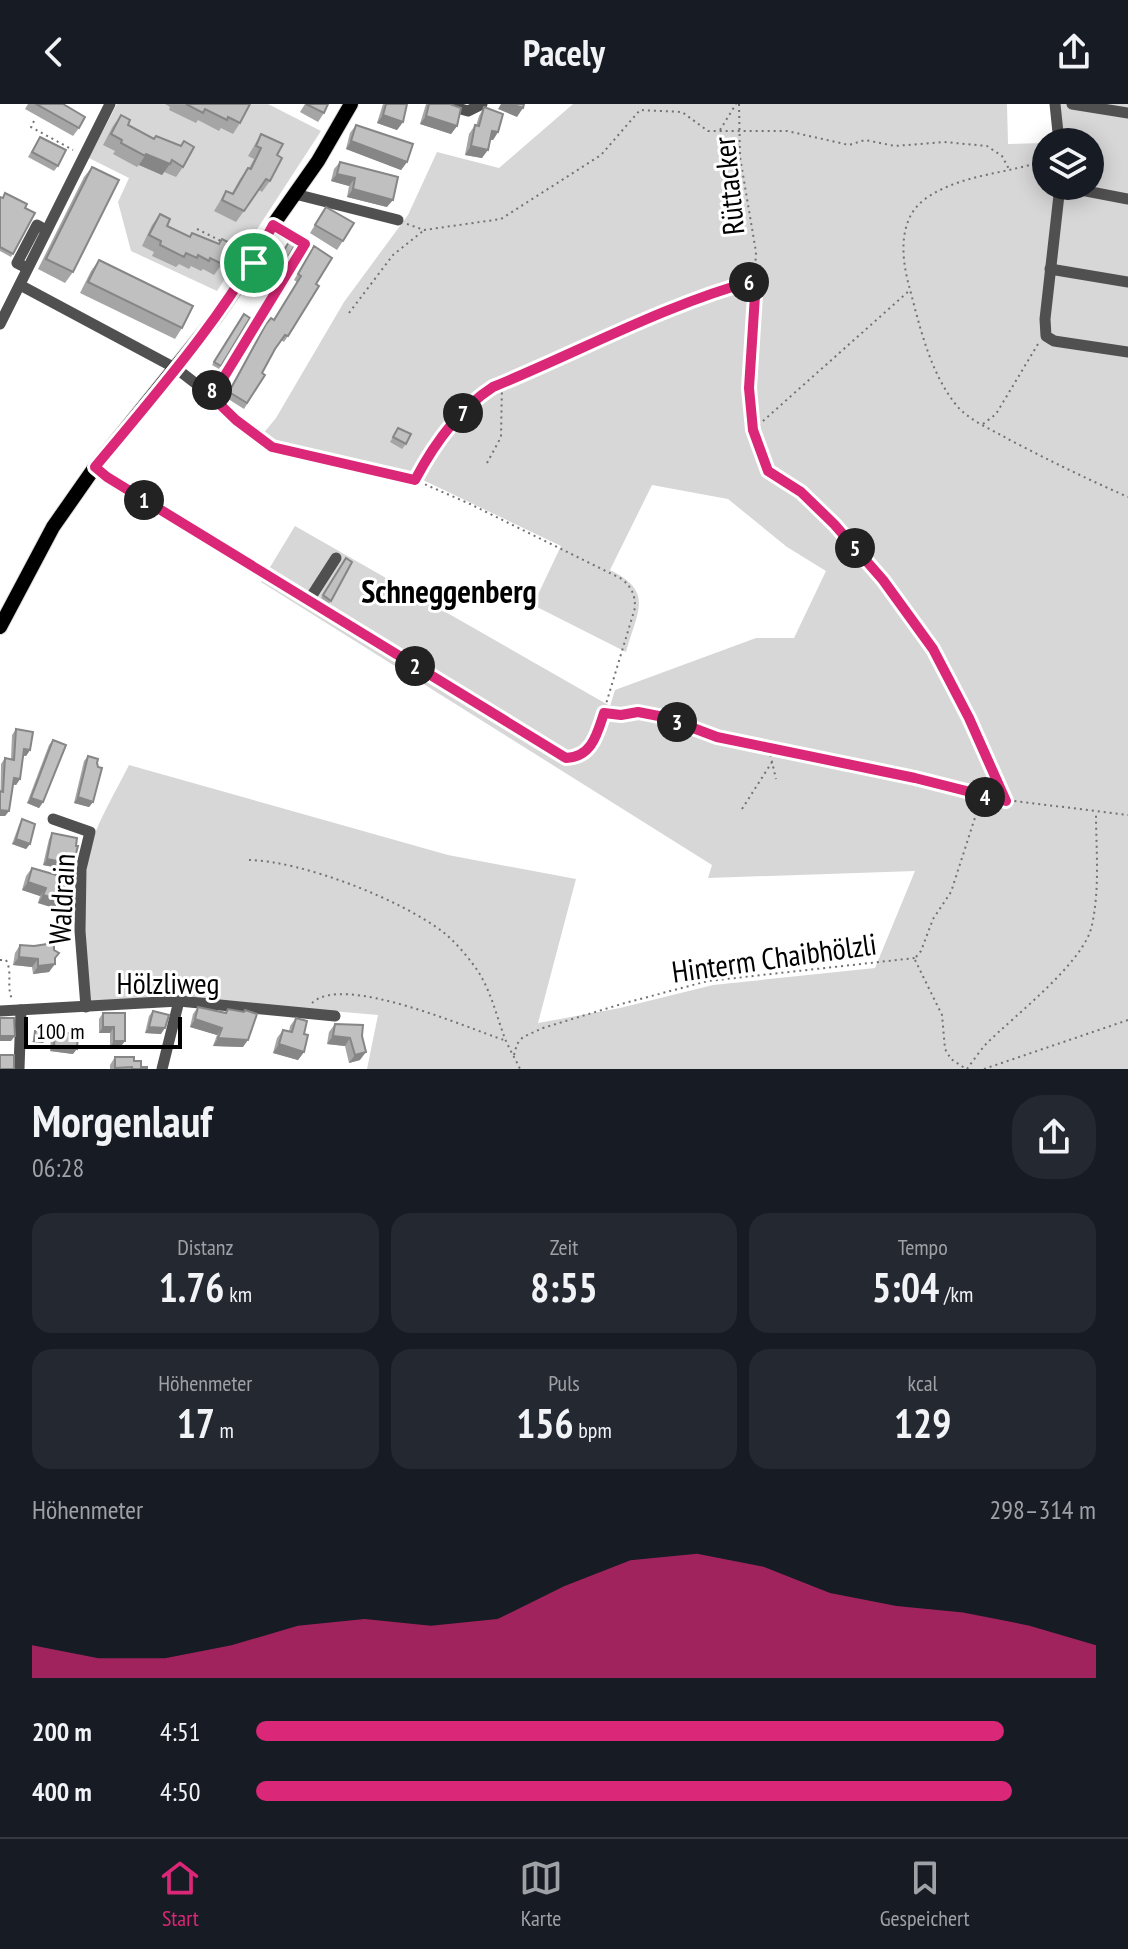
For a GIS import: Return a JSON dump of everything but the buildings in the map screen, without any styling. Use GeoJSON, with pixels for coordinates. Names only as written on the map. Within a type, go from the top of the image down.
{"type":"FeatureCollection","features":[{"type":"Feature","properties":{"kind":"main road"},"geometry":{"type":"LineString","coordinates":[[0,627],[53,527],[95,467],[177,369],[254,263],[273,225],[318,161],[351,104]]}},
{"type":"Feature","properties":{"kind":"street"},"geometry":{"type":"LineString","coordinates":[[0,324],[28,267],[17,263],[37,225],[46,230],[110,104]]}},
{"type":"Feature","properties":{"kind":"street"},"geometry":{"type":"LineString","coordinates":[[443,104],[468,111],[482,104]]}},
{"type":"Feature","properties":{"kind":"street"},"geometry":{"type":"LineString","coordinates":[[1055,104],[1058,128]]}},
{"type":"Feature","properties":{"kind":"street"},"geometry":{"type":"LineString","coordinates":[[1072,104],[1128,113]]}},
{"type":"Feature","properties":{"kind":"street"},"geometry":{"type":"LineString","coordinates":[[295,194],[398,220]]}},
{"type":"Feature","properties":{"kind":"street"},"geometry":{"type":"LineString","coordinates":[[1104,194],[1128,199]]}},
{"type":"Feature","properties":{"kind":"street"},"geometry":{"type":"LineString","coordinates":[[1058,200],[1045,319],[1046,336],[1054,341],[1128,352]]}},
{"type":"Feature","properties":{"kind":"street"},"geometry":{"type":"LineString","coordinates":[[20,285],[177,369],[208,393],[219,385],[305,244]]}},
{"type":"Feature","properties":{"kind":"street"},"geometry":{"type":"LineString","coordinates":[[1050,269],[1128,282]]}},
{"type":"Feature","properties":{"kind":"street"},"geometry":{"type":"LineString","coordinates":[[95,467],[313,603],[336,558]]}},
{"type":"Feature","properties":{"kind":"street","name":"Waldrain"},"geometry":{"type":"LineString","coordinates":[[53,819],[90,832],[81,869],[80,931],[86,1007]]}},
{"type":"Feature","properties":{"kind":"street"},"geometry":{"type":"LineString","coordinates":[[162,1069],[179,1001]]}},
{"type":"Feature","properties":{"kind":"street","name":"Hölzliweg"},"geometry":{"type":"LineString","coordinates":[[0,1011],[179,1001],[335,1016]]}},
{"type":"Feature","properties":{"kind":"street"},"geometry":{"type":"LineString","coordinates":[[19,1069],[23,1010]]}},
{"type":"Feature","properties":{"kind":"path"},"geometry":{"type":"LineString","coordinates":[[720,131],[738,104]]}},
{"type":"Feature","properties":{"kind":"path","name":"Rüttacker"},"geometry":{"type":"LineString","coordinates":[[738,104],[740,157],[756,252],[749,388],[753,430],[768,471],[801,492],[834,524],[883,580],[933,649],[969,718],[1006,801]]}},
{"type":"Feature","properties":{"kind":"path"},"geometry":{"type":"LineString","coordinates":[[398,220],[424,230],[501,219],[601,155],[640,110],[682,112],[708,131],[787,131],[849,145],[865,140],[895,146],[944,142],[987,146],[1002,156],[1010,171]]}},
{"type":"Feature","properties":{"kind":"path"},"geometry":{"type":"LineString","coordinates":[[34,121],[31,127],[84,156]]}},
{"type":"Feature","properties":{"kind":"path"},"geometry":{"type":"LineString","coordinates":[[48,136],[51,130]]}},
{"type":"Feature","properties":{"kind":"path"},"geometry":{"type":"LineString","coordinates":[[67,147],[71,140]]}},
{"type":"Feature","properties":{"kind":"path"},"geometry":{"type":"LineString","coordinates":[[1032,164],[953,183],[923,200],[909,217],[902,246],[903,264],[921,330],[940,378],[958,406],[982,425],[1064,470],[1128,497]]}},
{"type":"Feature","properties":{"kind":"path"},"geometry":{"type":"LineString","coordinates":[[273,225],[305,244]]}},
{"type":"Feature","properties":{"kind":"path"},"geometry":{"type":"LineString","coordinates":[[197,229],[229,244],[227,247],[254,263]]}},
{"type":"Feature","properties":{"kind":"path"},"geometry":{"type":"LineString","coordinates":[[349,313],[393,255],[424,230]]}},
{"type":"Feature","properties":{"kind":"path"},"geometry":{"type":"LineString","coordinates":[[415,480],[432,447],[476,398],[502,383],[662,312],[716,291],[756,280]]}},
{"type":"Feature","properties":{"kind":"path"},"geometry":{"type":"LineString","coordinates":[[753,430],[910,290]]}},
{"type":"Feature","properties":{"kind":"path"},"geometry":{"type":"LineString","coordinates":[[982,425],[996,414],[1034,348],[1046,336]]}},
{"type":"Feature","properties":{"kind":"path"},"geometry":{"type":"LineString","coordinates":[[487,463],[501,437],[502,383]]}},
{"type":"Feature","properties":{"kind":"path"},"geometry":{"type":"LineString","coordinates":[[208,393],[236,420],[272,447],[415,480],[622,579],[632,588],[635,608],[590,749],[582,755],[566,758],[313,603]]}},
{"type":"Feature","properties":{"kind":"path"},"geometry":{"type":"LineString","coordinates":[[604,713],[621,715],[638,712],[664,717],[717,737],[915,778],[982,797],[1128,815]]}},
{"type":"Feature","properties":{"kind":"path"},"geometry":{"type":"LineString","coordinates":[[769,748],[776,779]]}},
{"type":"Feature","properties":{"kind":"path"},"geometry":{"type":"LineString","coordinates":[[742,809],[772,762]]}},
{"type":"Feature","properties":{"kind":"path"},"geometry":{"type":"LineString","coordinates":[[982,797],[976,806],[951,892],[933,919],[921,951],[915,958],[942,1015],[945,1049],[951,1059],[967,1069],[983,1047],[1042,991],[1087,940],[1092,926],[1096,887],[1096,811]]}},
{"type":"Feature","properties":{"kind":"path"},"geometry":{"type":"LineString","coordinates":[[249,860],[271,860],[336,880],[407,909],[445,933],[474,965],[492,998],[505,1040],[520,1069]]}},
{"type":"Feature","properties":{"kind":"path","name":"Hinterm Chaibhölzli"},"geometry":{"type":"LineString","coordinates":[[514,1055],[523,1037],[543,1028],[708,981],[915,958]]}},
{"type":"Feature","properties":{"kind":"path"},"geometry":{"type":"LineString","coordinates":[[0,960],[6,960],[10,967],[8,988],[12,999],[24,1006],[23,1010]]}},
{"type":"Feature","properties":{"kind":"path"},"geometry":{"type":"LineString","coordinates":[[302,1013],[325,994],[364,997],[448,1017],[505,1040]]}},
{"type":"Feature","properties":{"kind":"path"},"geometry":{"type":"LineString","coordinates":[[984,1069],[1128,1020]]}},
{"type":"Feature","properties":{"kind":"shaded area"},"geometry":{"type":"Polygon","coordinates":[[[117,104],[268,104],[321,131],[217,291],[131,251],[118,202],[129,178],[89,158],[117,104]]]}},
{"type":"Feature","properties":{"kind":"shaded area"},"geometry":{"type":"Polygon","coordinates":[[[573,104],[1007,104],[1008,144],[1032,143],[1032,200],[1054,200],[1041,332],[1051,346],[1128,356],[1128,1069],[367,1069],[378,1015],[181,998],[90,1003],[84,916],[86,871],[96,831],[129,765],[448,855],[576,879],[538,1023],[620,1008],[713,985],[875,968],[915,871],[708,878],[712,865],[261,582],[295,526],[610,706],[615,690],[756,638],[794,638],[826,571],[787,547],[728,499],[652,485],[610,570],[633,586],[638,595],[638,614],[626,652],[533,605],[561,546],[423,480],[279,446],[262,435],[276,418],[344,302],[408,215],[437,152],[499,168],[573,104]]]}},
{"type":"Feature","properties":{"kind":"shaded area"},"geometry":{"type":"Polygon","coordinates":[[[1059,104],[1128,104],[1128,349],[1054,336],[1048,327],[1061,200],[1104,200],[1104,128],[1062,128],[1059,104]]]}},
{"type":"Feature","properties":{"kind":"district","name":"Schneggenberg"},"geometry":{"type":"Point","coordinates":[449,591]}},
{"type":"Feature","properties":{"kind":"route"},"geometry":{"type":"LineString","coordinates":[[273,225],[305,244],[219,385],[208,393],[236,420],[272,447],[415,480],[432,447],[476,398],[493,387],[662,312],[716,291],[756,280],[749,388],[753,430],[768,471],[801,492],[834,524],[883,580],[933,649],[969,718],[1006,801],[915,778],[717,737],[664,717],[638,712],[621,715],[604,713],[590,749],[575,758],[557,755],[107,477],[95,467],[177,369],[254,263],[273,225]]}}]}
